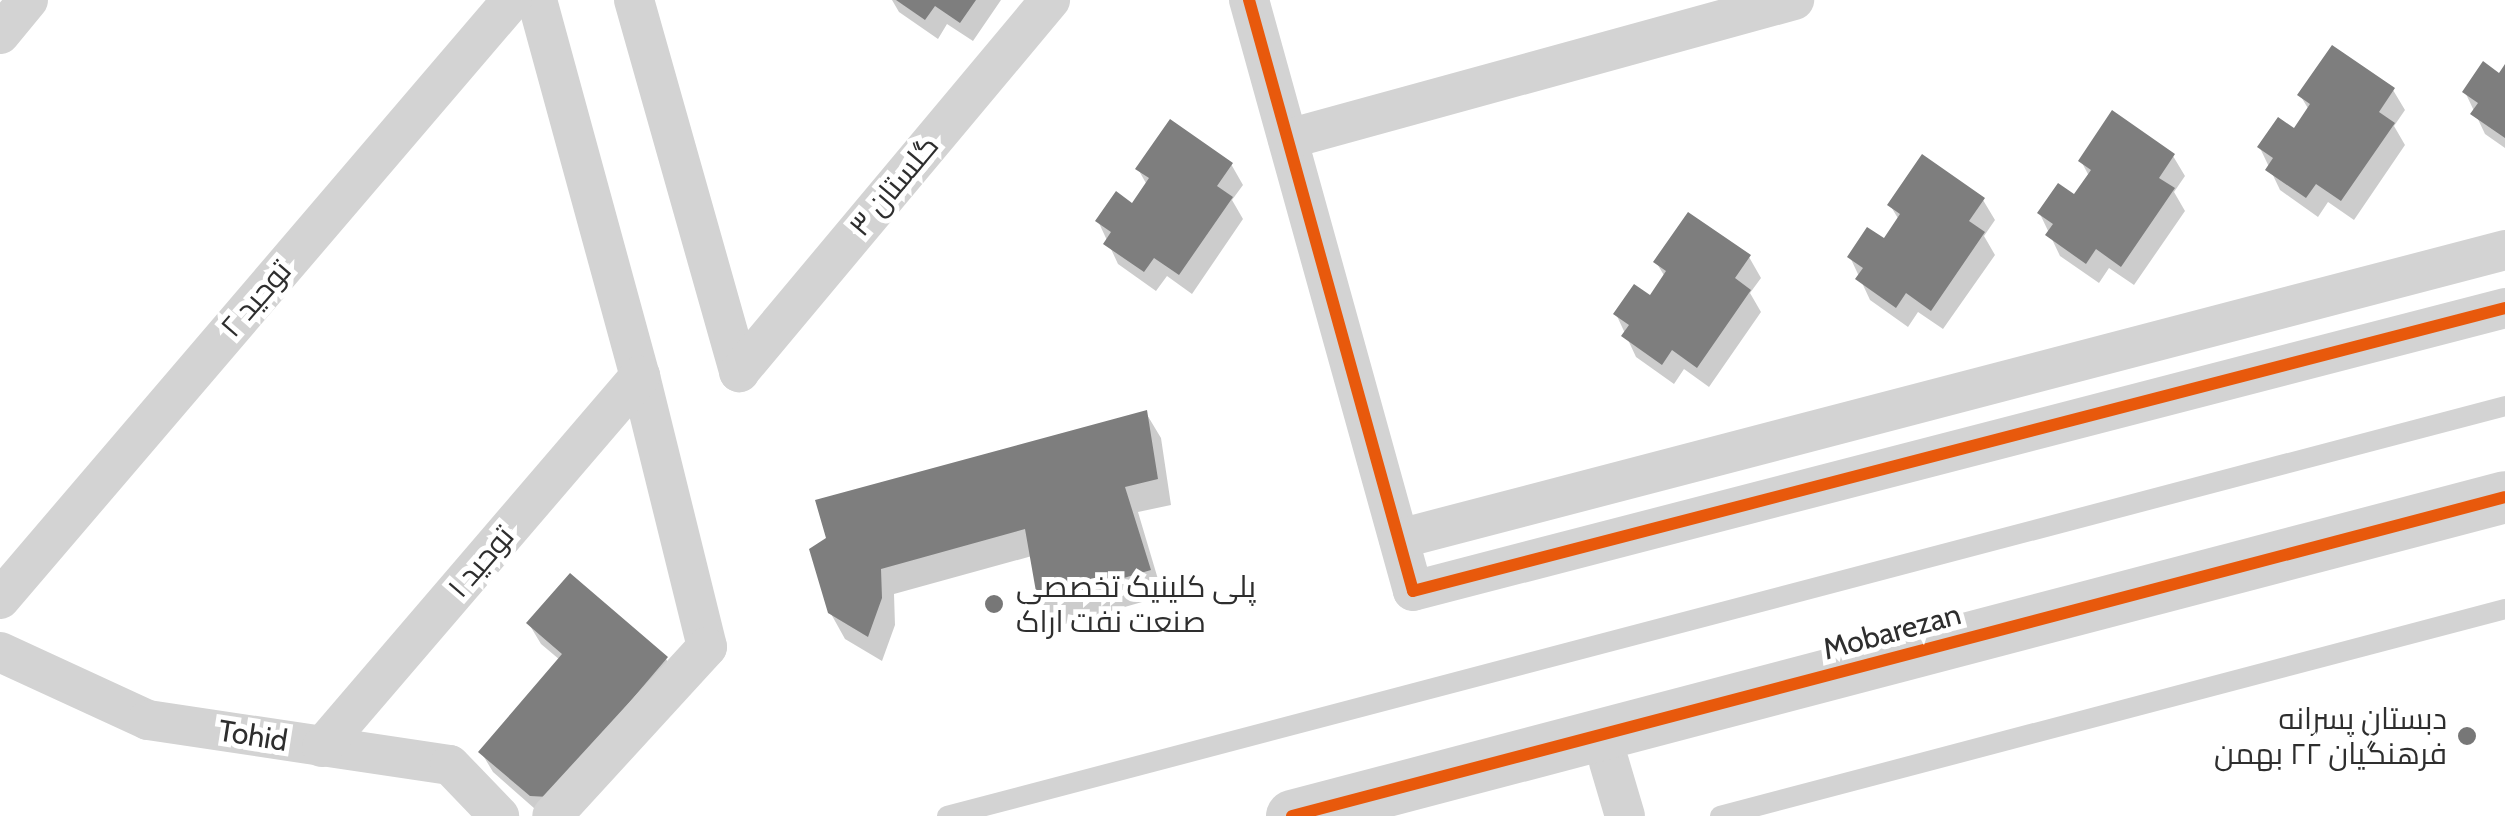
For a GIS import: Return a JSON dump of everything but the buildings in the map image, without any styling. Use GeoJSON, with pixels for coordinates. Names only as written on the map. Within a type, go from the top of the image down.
{"type":"FeatureCollection","features":[{"type":"Feature","properties":{"kind":"street"},"geometry":{"type":"LineString","coordinates":[[0,34],[28,0]]}},
{"type":"Feature","properties":{"kind":"street","name":"توحید ۲"},"geometry":{"type":"LineString","coordinates":[[0,598],[512,0]]}},
{"type":"Feature","properties":{"kind":"street"},"geometry":{"type":"LineString","coordinates":[[538,0],[640,376],[707,647],[552,816]]}},
{"type":"Feature","properties":{"kind":"street","name":"گلستان ۳"},"geometry":{"type":"LineString","coordinates":[[643,6],[739,372],[1050,0]]}},
{"type":"Feature","properties":{"kind":"street"},"geometry":{"type":"LineString","coordinates":[[1249,0],[1413,591],[2505,308]]}},
{"type":"Feature","properties":{"kind":"street"},"geometry":{"type":"LineString","coordinates":[[1288,139],[1794,0]]}},
{"type":"Feature","properties":{"kind":"street"},"geometry":{"type":"LineString","coordinates":[[1399,538],[2505,250]]}},
{"type":"Feature","properties":{"kind":"street","name":"توحید ۱"},"geometry":{"type":"LineString","coordinates":[[322,747],[640,376]]}},
{"type":"Feature","properties":{"kind":"street","name":"Mobarezan"},"geometry":{"type":"LineString","coordinates":[[1292,816],[2505,496]]}},
{"type":"Feature","properties":{"kind":"street","name":"Mobarezan"},"geometry":{"type":"LineString","coordinates":[[1423,816],[1609,762],[2505,531]]}},
{"type":"Feature","properties":{"kind":"street","name":"Tohid"},"geometry":{"type":"LineString","coordinates":[[0,652],[148,720],[450,765],[499,816]]}},
{"type":"Feature","properties":{"kind":"street"},"geometry":{"type":"LineString","coordinates":[[1609,762],[1625,816]]}},
{"type":"Feature","properties":{"kind":"lane"},"geometry":{"type":"LineString","coordinates":[[947,816],[2505,406]]}},
{"type":"Feature","properties":{"kind":"lane"},"geometry":{"type":"LineString","coordinates":[[1720,816],[2505,609]]}},
{"type":"Feature","properties":{"kind":"cycle path"},"geometry":{"type":"LineString","coordinates":[[1249,0],[1413,591],[2505,308]]}},
{"type":"Feature","properties":{"kind":"cycle path"},"geometry":{"type":"LineString","coordinates":[[1292,816],[2505,497]]}},
{"type":"Feature","properties":{"kind":"place","name":"پلی کلینیک تخصصی صنعت نفت اراک"},"geometry":{"type":"Point","coordinates":[994,604]}},
{"type":"Feature","properties":{"kind":"place","name":"دبستان پسرانه فرهنگیان ۲۲ بهمن"},"geometry":{"type":"Point","coordinates":[2467,736]}}]}
